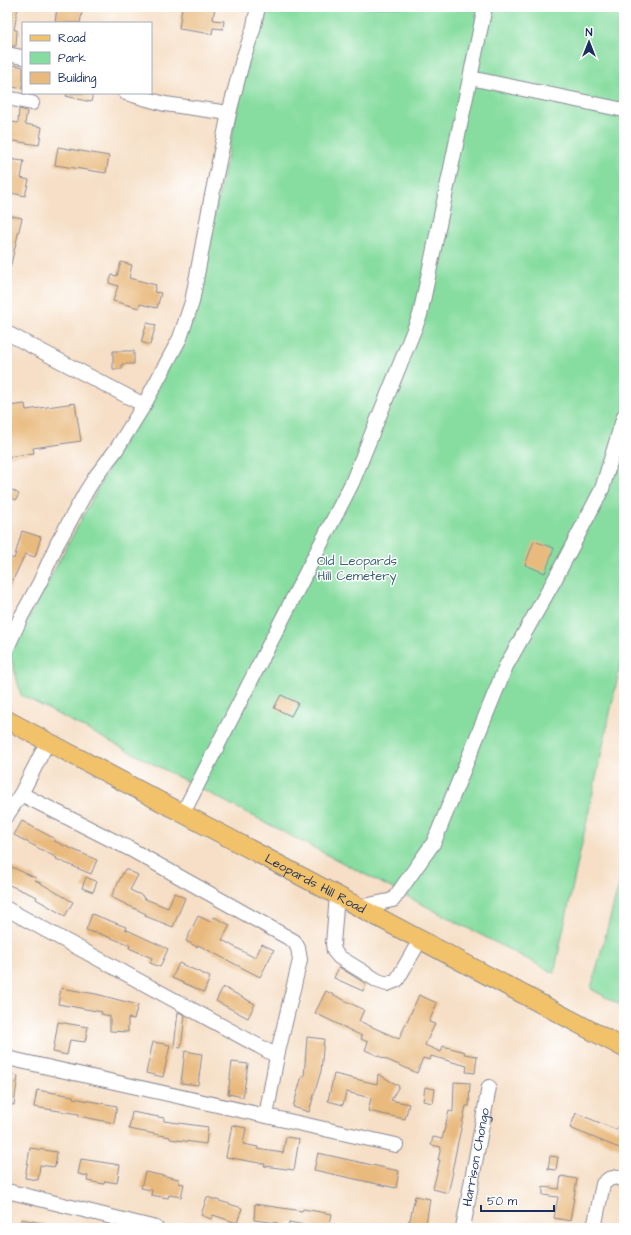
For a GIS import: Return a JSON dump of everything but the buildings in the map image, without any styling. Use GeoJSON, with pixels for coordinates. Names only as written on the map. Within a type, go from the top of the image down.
{"type":"FeatureCollection","features":[{"type":"Feature","properties":{"kind":"main road","name":"Leopards Hill Road"},"geometry":{"type":"LineString","coordinates":[[7,720],[624,1048]]}},
{"type":"Feature","properties":{"kind":"street"},"geometry":{"type":"LineString","coordinates":[[7,648],[56,544],[96,476],[116,450],[144,405],[180,338],[192,302],[229,113],[243,59],[253,30],[258,7]]}},
{"type":"Feature","properties":{"kind":"street"},"geometry":{"type":"LineString","coordinates":[[183,813],[352,483],[420,315],[485,7]]}},
{"type":"Feature","properties":{"kind":"street"},"geometry":{"type":"LineString","coordinates":[[7,54],[22,57]]}},
{"type":"Feature","properties":{"kind":"street"},"geometry":{"type":"LineString","coordinates":[[470,78],[624,110]]}},
{"type":"Feature","properties":{"kind":"street"},"geometry":{"type":"LineString","coordinates":[[130,94],[165,104],[229,113]]}},
{"type":"Feature","properties":{"kind":"street"},"geometry":{"type":"LineString","coordinates":[[7,98],[32,103]]}},
{"type":"Feature","properties":{"kind":"street"},"geometry":{"type":"LineString","coordinates":[[9,338],[144,405]]}},
{"type":"Feature","properties":{"kind":"street"},"geometry":{"type":"LineString","coordinates":[[359,907],[393,900],[434,842],[506,666],[555,579],[602,489],[624,416]]}},
{"type":"Feature","properties":{"kind":"street"},"geometry":{"type":"LineString","coordinates":[[7,815],[21,794],[48,741]]}},
{"type":"Feature","properties":{"kind":"street"},"geometry":{"type":"LineString","coordinates":[[21,794],[130,850],[294,941],[298,948],[300,960],[277,1056],[266,1116]]}},
{"type":"Feature","properties":{"kind":"street"},"geometry":{"type":"LineString","coordinates":[[338,895],[333,944],[334,952],[378,981],[387,984],[397,980],[420,940]]}},
{"type":"Feature","properties":{"kind":"street"},"geometry":{"type":"LineString","coordinates":[[7,909],[277,1056]]}},
{"type":"Feature","properties":{"kind":"street"},"geometry":{"type":"LineString","coordinates":[[7,1058],[396,1146]]}},
{"type":"Feature","properties":{"kind":"street","name":"Harrison Chongo"},"geometry":{"type":"LineString","coordinates":[[463,1228],[489,1087]]}},
{"type":"Feature","properties":{"kind":"street"},"geometry":{"type":"LineString","coordinates":[[594,1228],[603,1184],[609,1179],[617,1177],[624,1181]]}},
{"type":"Feature","properties":{"kind":"street"},"geometry":{"type":"LineString","coordinates":[[7,1191],[156,1228]]}},
{"type":"Feature","properties":{"kind":"green space","name":"Old Leopards Hill Cemetery"},"geometry":{"type":"Polygon","coordinates":[[[260,7],[624,7],[624,648],[554,973],[21,695],[10,653],[194,308],[260,7]]]}},
{"type":"Feature","properties":{"kind":"green space"},"geometry":{"type":"Polygon","coordinates":[[[624,866],[624,1007],[591,989],[624,866]]]}}]}
